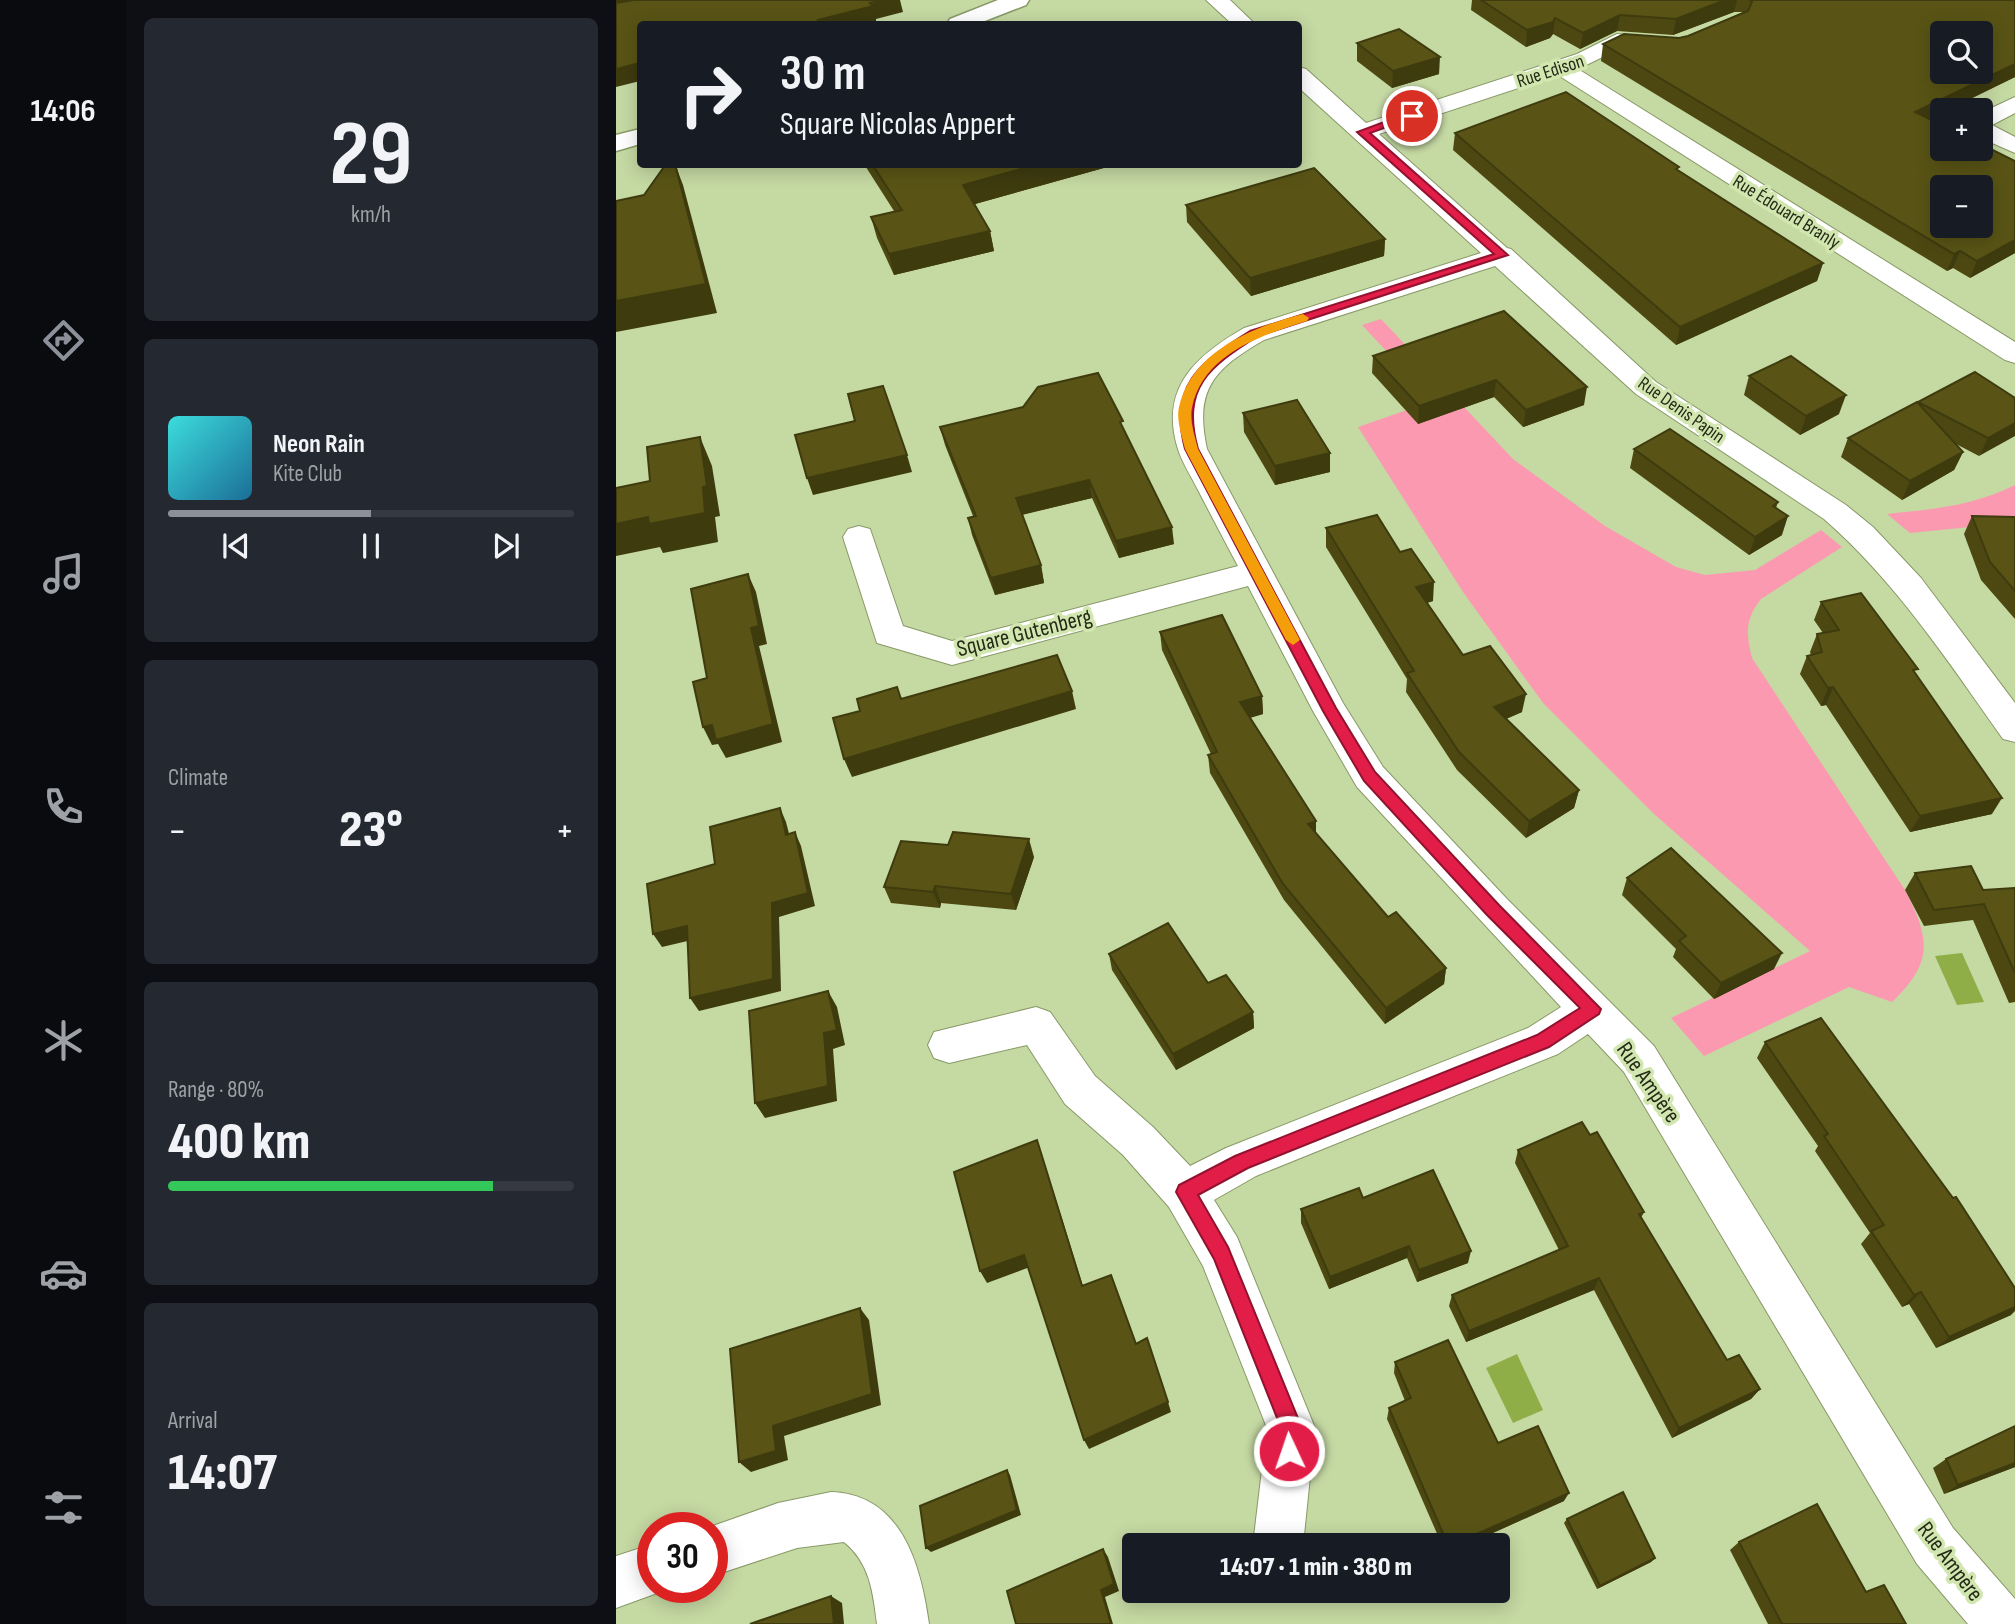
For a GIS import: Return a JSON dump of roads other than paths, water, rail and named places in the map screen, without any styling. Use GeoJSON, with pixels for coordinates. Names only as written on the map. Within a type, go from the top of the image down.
{"type":"FeatureCollection","features":[{"type":"Feature","properties":{"kind":"main road"},"geometry":{"type":"LineString","coordinates":[[966,21],[1018,0]]}},
{"type":"Feature","properties":{"kind":"main road"},"geometry":{"type":"LineString","coordinates":[[616,143],[637,138]]}},
{"type":"Feature","properties":{"kind":"street"},"geometry":{"type":"LineString","coordinates":[[1217,0],[1241,21]]}},
{"type":"Feature","properties":{"kind":"street","name":"Rue Edison"},"geometry":{"type":"LineString","coordinates":[[1363,132],[1597,55],[1617,41],[1676,45]]}},
{"type":"Feature","properties":{"kind":"street","name":"Rue Édouard Branly"},"geometry":{"type":"LineString","coordinates":[[1560,67],[2015,354]]}},
{"type":"Feature","properties":{"kind":"street","name":"Rue Denis Papin"},"geometry":{"type":"LineString","coordinates":[[1302,78],[1502,255],[1646,388],[1835,512],[1862,533],[1904,579],[2015,729]]}},
{"type":"Feature","properties":{"kind":"street"},"geometry":{"type":"LineString","coordinates":[[1993,116],[2015,104]]}},
{"type":"Feature","properties":{"kind":"street"},"geometry":{"type":"LineString","coordinates":[[1993,134],[2015,146]]}},
{"type":"Feature","properties":{"kind":"street","name":"Rue Ampère"},"geometry":{"type":"LineString","coordinates":[[1502,255],[1254,334],[1222,354],[1202,371],[1185,407],[1186,428],[1192,449],[1331,711],[1370,777],[1493,910],[1639,1059],[1935,1546],[2002,1624]]}},
{"type":"Feature","properties":{"kind":"street","name":"Square Gutenberg"},"geometry":{"type":"LineString","coordinates":[[859,537],[889,634],[952,653],[1257,572]]}},
{"type":"Feature","properties":{"kind":"street"},"geometry":{"type":"LineString","coordinates":[[1185,1192],[1241,1162],[1543,1041],[1592,1009]]}},
{"type":"Feature","properties":{"kind":"street"},"geometry":{"type":"LineString","coordinates":[[949,1045],[1036,1025],[1080,1090],[1138,1141],[1185,1192],[1221,1254],[1291,1428],[1279,1533]]}},
{"type":"Feature","properties":{"kind":"street"},"geometry":{"type":"LineString","coordinates":[[728,1545],[805,1520],[843,1517],[870,1530],[889,1559],[901,1604],[903,1624]]}},
{"type":"Feature","properties":{"kind":"street"},"geometry":{"type":"LineString","coordinates":[[616,1581],[637,1575]]}}]}
